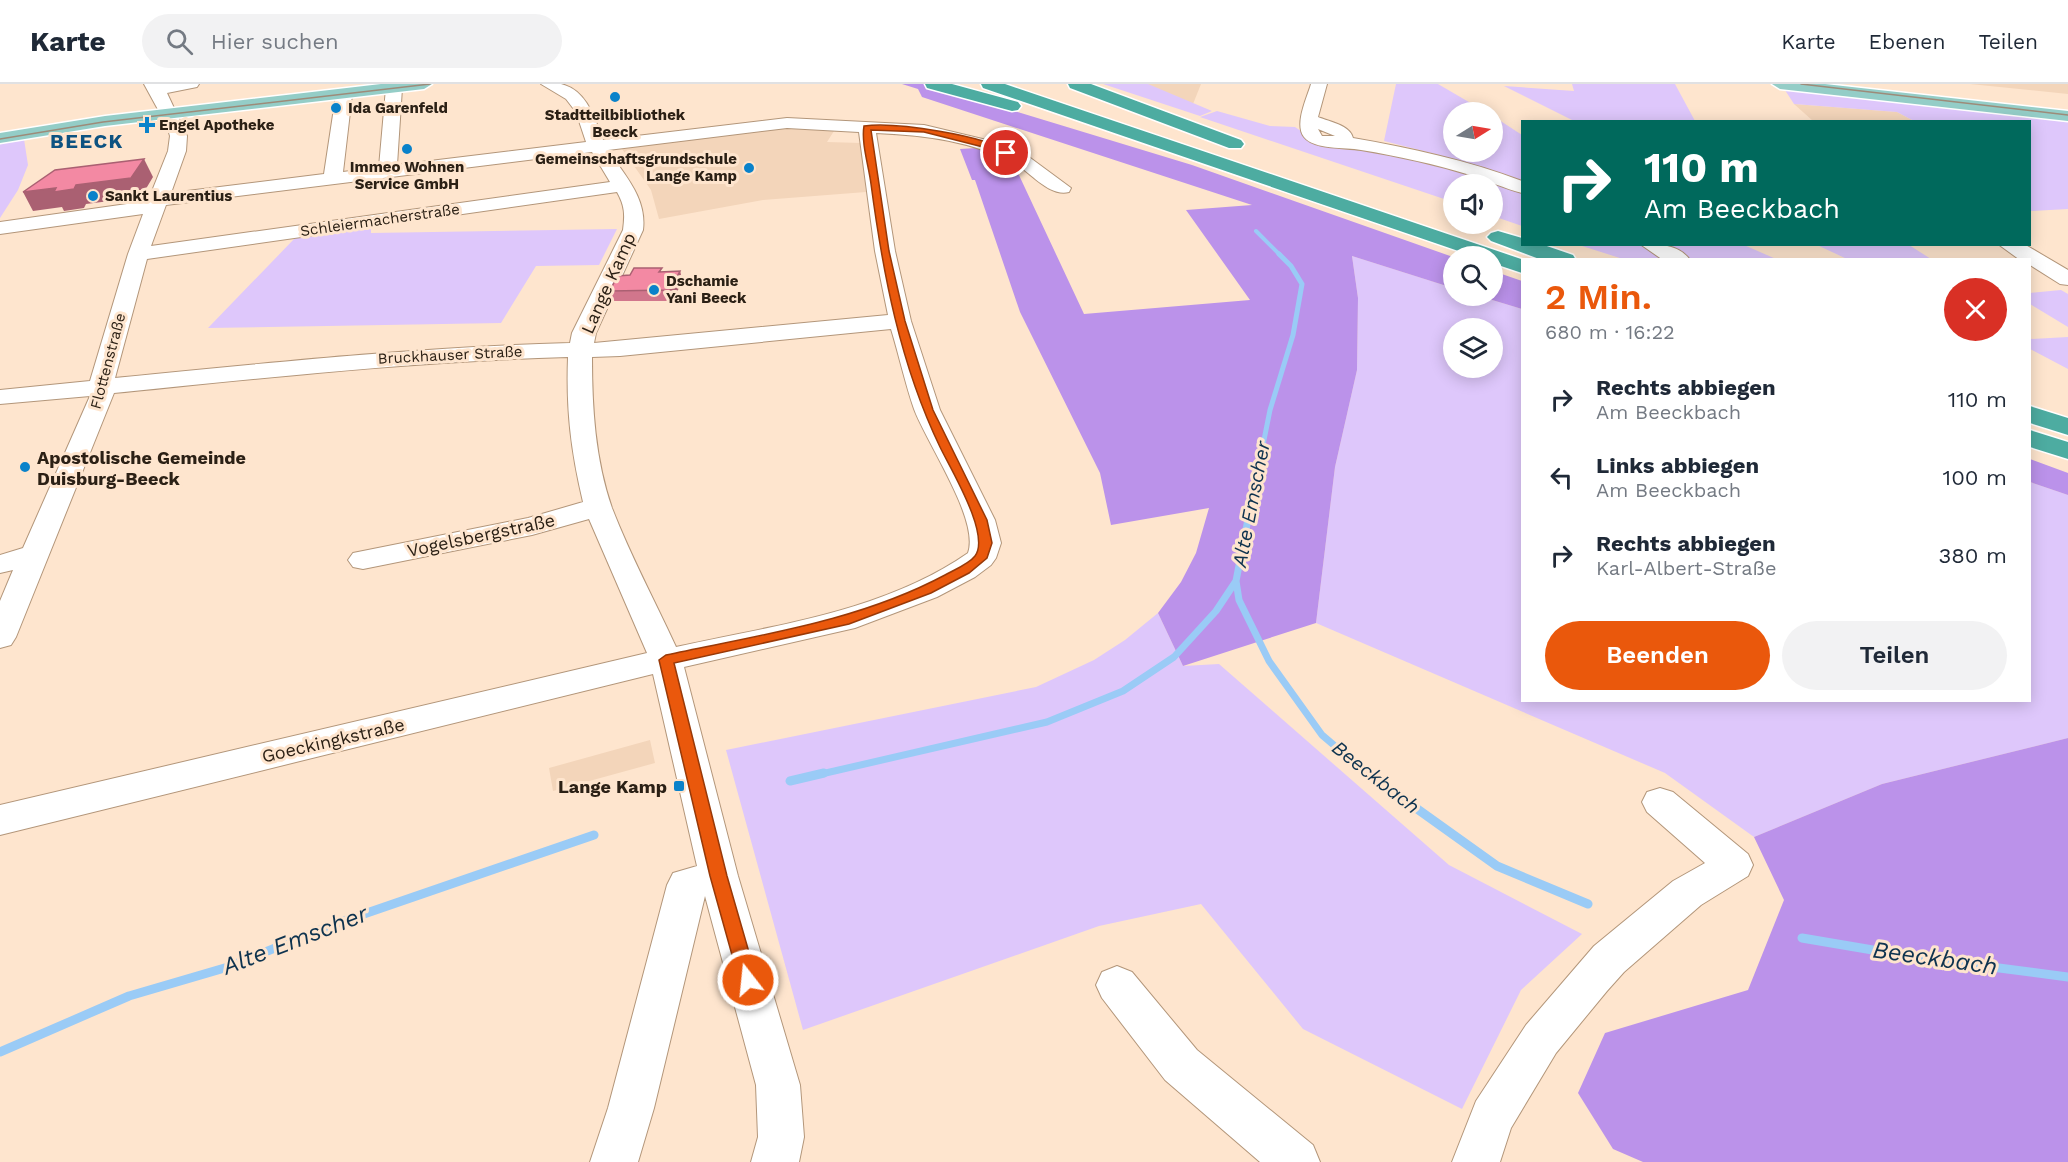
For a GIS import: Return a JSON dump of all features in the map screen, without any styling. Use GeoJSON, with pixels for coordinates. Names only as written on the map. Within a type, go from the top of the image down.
{"type":"FeatureCollection","features":[{"type":"Feature","properties":{"kind":"highway"},"geometry":{"type":"LineString","coordinates":[[933,84],[1127,138],[1166,144]]}},
{"type":"Feature","properties":{"kind":"highway"},"geometry":{"type":"LineString","coordinates":[[989,84],[1521,266]]}},
{"type":"Feature","properties":{"kind":"highway"},"geometry":{"type":"LineString","coordinates":[[1030,84],[1443,219]]}},
{"type":"Feature","properties":{"kind":"highway"},"geometry":{"type":"LineString","coordinates":[[1076,84],[1248,150]]}},
{"type":"Feature","properties":{"kind":"highway"},"geometry":{"type":"LineString","coordinates":[[1488,234],[1521,245]]}},
{"type":"Feature","properties":{"kind":"highway"},"geometry":{"type":"LineString","coordinates":[[1523,246],[1559,258]]}},
{"type":"Feature","properties":{"kind":"highway"},"geometry":{"type":"LineString","coordinates":[[2031,414],[2068,427]]}},
{"type":"Feature","properties":{"kind":"highway"},"geometry":{"type":"LineString","coordinates":[[2031,438],[2068,452]]}},
{"type":"Feature","properties":{"kind":"main road"},"geometry":{"type":"LineString","coordinates":[[0,138],[78,125],[424,84]]}},
{"type":"Feature","properties":{"kind":"main road"},"geometry":{"type":"LineString","coordinates":[[1780,84],[2068,114]]}},
{"type":"Feature","properties":{"kind":"main road"},"geometry":{"type":"LineString","coordinates":[[1836,84],[2068,114]]}},
{"type":"Feature","properties":{"kind":"street"},"geometry":{"type":"LineString","coordinates":[[155,87],[191,84]]}},
{"type":"Feature","properties":{"kind":"street","name":"Lange Kamp"},"geometry":{"type":"LineString","coordinates":[[549,84],[572,96],[575,92],[596,145],[633,203],[633,230],[584,333],[580,351],[579,404],[585,454],[598,507],[666,660],[719,876],[778,1085],[781,1137],[775,1162]]}},
{"type":"Feature","properties":{"kind":"street"},"geometry":{"type":"LineString","coordinates":[[1319,84],[1307,129],[1309,135],[1317,140],[1333,143],[1342,141],[1412,153],[1458,165],[1521,187]]}},
{"type":"Feature","properties":{"kind":"street","name":"Flottenstraße"},"geometry":{"type":"LineString","coordinates":[[0,637],[102,396],[101,386],[138,254],[179,141],[175,121],[164,108],[155,87]]}},
{"type":"Feature","properties":{"kind":"street"},"geometry":{"type":"LineString","coordinates":[[388,171],[394,88]]}},
{"type":"Feature","properties":{"kind":"street"},"geometry":{"type":"LineString","coordinates":[[333,177],[344,94]]}},
{"type":"Feature","properties":{"kind":"street"},"geometry":{"type":"LineString","coordinates":[[0,247],[8,227],[333,177],[768,124],[924,130],[989,146],[1023,161],[1062,188]]}},
{"type":"Feature","properties":{"kind":"street","name":"Goeckingkstraße"},"geometry":{"type":"LineString","coordinates":[[0,820],[666,660],[844,621],[926,590],[964,570],[981,558],[986,543],[981,520],[927,410],[900,321],[885,251],[867,128]]}},
{"type":"Feature","properties":{"kind":"street","name":"Schleiermacherstraße"},"geometry":{"type":"LineString","coordinates":[[138,254],[623,186]]}},
{"type":"Feature","properties":{"kind":"street"},"geometry":{"type":"LineString","coordinates":[[1654,246],[1676,258]]}},
{"type":"Feature","properties":{"kind":"street"},"geometry":{"type":"LineString","coordinates":[[2011,246],[2068,280]]}},
{"type":"Feature","properties":{"kind":"street"},"geometry":{"type":"LineString","coordinates":[[2031,282],[2068,280]]}},
{"type":"Feature","properties":{"kind":"street","name":"Bruckhauser Straße"},"geometry":{"type":"LineString","coordinates":[[0,397],[444,354],[580,351],[900,321]]}},
{"type":"Feature","properties":{"kind":"street","name":"Vogelsbergstraße"},"geometry":{"type":"LineString","coordinates":[[363,560],[532,526],[598,507]]}},
{"type":"Feature","properties":{"kind":"street"},"geometry":{"type":"LineString","coordinates":[[0,564],[33,555]]}},
{"type":"Feature","properties":{"kind":"street"},"geometry":{"type":"LineString","coordinates":[[1476,1162],[1492,1117],[1541,1039],[1609,959],[1687,893],[1734,865],[1660,802]]}},
{"type":"Feature","properties":{"kind":"street"},"geometry":{"type":"LineString","coordinates":[[614,1162],[631,1108],[687,885],[719,876]]}},
{"type":"Feature","properties":{"kind":"street"},"geometry":{"type":"LineString","coordinates":[[1117,985],[1181,1065],[1296,1162]]}},
{"type":"Feature","properties":{"kind":"shaded area"},"geometry":{"type":"Polygon","coordinates":[[[902,84],[925,84],[1192,165],[1443,253],[1443,285],[1352,256],[1358,298],[1357,370],[1335,467],[1316,623],[1183,666],[1158,613],[1181,582],[1196,553],[1209,508],[1111,525],[1100,473],[1020,312],[975,180],[972,180],[960,149],[976,148],[1011,158],[1084,314],[1250,300],[1186,210],[1252,205],[922,97],[918,89],[902,84]]]}},
{"type":"Feature","properties":{"kind":"shaded area"},"geometry":{"type":"Polygon","coordinates":[[[1103,84],[1148,84],[1212,111],[1200,116],[1103,84]]]}},
{"type":"Feature","properties":{"kind":"shaded area"},"geometry":{"type":"Polygon","coordinates":[[[1142,84],[1201,84],[1193,104],[1142,84]]]}},
{"type":"Feature","properties":{"kind":"shaded area"},"geometry":{"type":"Polygon","coordinates":[[[1396,84],[1438,84],[1469,102],[1443,102],[1443,156],[1384,141],[1396,84]]]}},
{"type":"Feature","properties":{"kind":"shaded area"},"geometry":{"type":"Polygon","coordinates":[[[1572,84],[1675,84],[1694,120],[1572,120],[1504,86],[1574,91],[1572,84]]]}},
{"type":"Feature","properties":{"kind":"shaded area"},"geometry":{"type":"Polygon","coordinates":[[[1970,84],[2068,84],[2068,94],[1970,84]]]}},
{"type":"Feature","properties":{"kind":"shaded area"},"geometry":{"type":"Polygon","coordinates":[[[1783,87],[2068,122],[2068,209],[2031,211],[2031,120],[1912,120],[1897,112],[1794,104],[1783,87]]]}},
{"type":"Feature","properties":{"kind":"shaded area"},"geometry":{"type":"Polygon","coordinates":[[[1794,104],[1897,112],[1912,120],[1812,120],[1794,104]]]}},
{"type":"Feature","properties":{"kind":"shaded area"},"geometry":{"type":"Polygon","coordinates":[[[1217,111],[1270,126],[1295,127],[1316,141],[1339,149],[1378,150],[1470,174],[1443,174],[1443,199],[1200,117],[1217,111]]]}},
{"type":"Feature","properties":{"kind":"shaded area"},"geometry":{"type":"Polygon","coordinates":[[[1503,123],[1521,134],[1521,182],[1461,162],[1503,162],[1503,123]]]}},
{"type":"Feature","properties":{"kind":"shaded area","name":"Gemeinschaftsgrundschule Lange Kamp"},"geometry":{"type":"Polygon","coordinates":[[[772,128],[834,131],[827,142],[861,143],[866,192],[763,200],[659,219],[651,190],[622,149],[772,128]]]}},
{"type":"Feature","properties":{"kind":"shaded area"},"geometry":{"type":"Polygon","coordinates":[[[24,139],[28,165],[18,190],[0,218],[0,144],[24,139]]]}},
{"type":"Feature","properties":{"kind":"shaded area"},"geometry":{"type":"Polygon","coordinates":[[[1503,183],[1521,190],[1521,226],[1503,219],[1503,183]]]}},
{"type":"Feature","properties":{"kind":"shaded area"},"geometry":{"type":"Polygon","coordinates":[[[371,227],[371,233],[617,229],[599,265],[536,266],[501,323],[208,328],[296,237],[371,227]]]}},
{"type":"Feature","properties":{"kind":"shaded area"},"geometry":{"type":"Polygon","coordinates":[[[1582,246],[1646,246],[1673,258],[1620,258],[1582,246]]]}},
{"type":"Feature","properties":{"kind":"shaded area"},"geometry":{"type":"Polygon","coordinates":[[[1660,246],[1746,246],[1774,258],[1685,258],[1660,246]]]}},
{"type":"Feature","properties":{"kind":"shaded area"},"geometry":{"type":"Polygon","coordinates":[[[1819,246],[1911,246],[1929,258],[1845,258],[1819,246]]]}},
{"type":"Feature","properties":{"kind":"shaded area"},"geometry":{"type":"Polygon","coordinates":[[[1352,256],[1443,285],[1443,306],[1503,306],[1503,303],[1521,309],[1521,702],[2031,702],[2031,482],[2068,495],[2068,738],[1882,784],[1754,837],[1665,773],[1316,623],[1335,467],[1357,370],[1358,298],[1352,256]]]}},
{"type":"Feature","properties":{"kind":"shaded area"},"geometry":{"type":"Polygon","coordinates":[[[1503,274],[1521,281],[1521,309],[1503,303],[1503,274]]]}},
{"type":"Feature","properties":{"kind":"shaded area"},"geometry":{"type":"Polygon","coordinates":[[[2061,290],[2068,294],[2068,327],[2031,305],[2031,293],[2061,290]]]}},
{"type":"Feature","properties":{"kind":"shaded area"},"geometry":{"type":"Polygon","coordinates":[[[2068,337],[2068,369],[2031,350],[2031,339],[2068,337]]]}},
{"type":"Feature","properties":{"kind":"shaded area"},"geometry":{"type":"Polygon","coordinates":[[[2031,459],[2068,473],[2068,495],[2031,482],[2031,459]]]}},
{"type":"Feature","properties":{"kind":"shaded area"},"geometry":{"type":"Polygon","coordinates":[[[1158,613],[1183,666],[1219,664],[1449,865],[1582,934],[1521,990],[1462,1109],[1303,1029],[1201,904],[1099,926],[803,1030],[726,750],[1036,687],[1094,660],[1125,640],[1158,613]]]}},
{"type":"Feature","properties":{"kind":"shaded area"},"geometry":{"type":"Polygon","coordinates":[[[2068,738],[2068,1162],[1643,1162],[1613,1149],[1578,1093],[1605,1033],[1748,990],[1784,900],[1754,837],[1882,784],[2068,738]]]}},
{"type":"Feature","properties":{"kind":"shaded area"},"geometry":{"type":"Polygon","coordinates":[[[650,740],[655,763],[553,791],[549,768],[650,740]]]}},
{"type":"Feature","properties":{"kind":"building"},"geometry":{"type":"Polygon","coordinates":[[[144,159],[131,178],[76,185],[74,189],[54,192],[56,188],[23,192],[55,170],[144,159]]]}},
{"type":"Feature","properties":{"kind":"building"},"geometry":{"type":"Polygon","coordinates":[[[634,268],[662,268],[659,272],[680,271],[670,290],[610,291],[617,276],[630,275],[634,268]]]}},
{"type":"Feature","properties":{"kind":"waterway","name":"Alte Emscher"},"geometry":{"type":"LineString","coordinates":[[1256,231],[1291,266],[1302,284],[1293,335],[1270,410],[1256,480]]}},
{"type":"Feature","properties":{"kind":"waterway","name":"Alte Emscher"},"geometry":{"type":"LineString","coordinates":[[1236,581],[1256,478]]}},
{"type":"Feature","properties":{"kind":"waterway","name":"Alte Emscher"},"geometry":{"type":"LineString","coordinates":[[817,775],[1047,722],[1123,691],[1174,657],[1216,611],[1236,581]]}},
{"type":"Feature","properties":{"kind":"waterway","name":"Beeckbach"},"geometry":{"type":"LineString","coordinates":[[1236,581],[1239,600],[1269,661],[1322,735],[1369,775]]}},
{"type":"Feature","properties":{"kind":"waterway","name":"Alte Emscher"},"geometry":{"type":"LineString","coordinates":[[790,781],[824,773]]}},
{"type":"Feature","properties":{"kind":"waterway","name":"Beeckbach"},"geometry":{"type":"LineString","coordinates":[[1367,773],[1497,866],[1588,904]]}},
{"type":"Feature","properties":{"kind":"waterway","name":"Alte Emscher"},"geometry":{"type":"LineString","coordinates":[[0,1052],[129,996],[228,967],[332,925],[594,835]]}},
{"type":"Feature","properties":{"kind":"waterway","name":"Beeckbach"},"geometry":{"type":"LineString","coordinates":[[1802,938],[1914,957],[2068,977]]}},
{"type":"Feature","properties":{"kind":"tram line"},"geometry":{"type":"LineString","coordinates":[[0,139],[103,122],[430,84]]}},
{"type":"Feature","properties":{"kind":"tram line"},"geometry":{"type":"LineString","coordinates":[[1801,84],[2068,115]]}},
{"type":"Feature","properties":{"kind":"place","name":"Stadtteilbibliothek Beeck"},"geometry":{"type":"Point","coordinates":[615,97]}},
{"type":"Feature","properties":{"kind":"place","name":"Ida Garenfeld"},"geometry":{"type":"Point","coordinates":[336,108]}},
{"type":"Feature","properties":{"kind":"place","name":"Engel Apotheke"},"geometry":{"type":"Point","coordinates":[147,125]}},
{"type":"Feature","properties":{"kind":"place","name":"Immeo Wohnen Service GmbH"},"geometry":{"type":"Point","coordinates":[407,149]}},
{"type":"Feature","properties":{"kind":"place","name":"Gemeinschaftsgrundschule Lange Kamp"},"geometry":{"type":"Point","coordinates":[749,168]}},
{"type":"Feature","properties":{"kind":"place","name":"Sankt Laurentius"},"geometry":{"type":"Point","coordinates":[93,196]}},
{"type":"Feature","properties":{"kind":"place","name":"Dschamie Yani Beeck"},"geometry":{"type":"Point","coordinates":[654,290]}},
{"type":"Feature","properties":{"kind":"place","name":"Apostolische Gemeinde Duisburg-Beeck"},"geometry":{"type":"Point","coordinates":[25,467]}},
{"type":"Feature","properties":{"kind":"place","name":"Lange Kamp"},"geometry":{"type":"Point","coordinates":[679,786]}},
{"type":"Feature","properties":{"kind":"district","name":"BEECK"},"geometry":{"type":"Point","coordinates":[87,141]}},
{"type":"Feature","properties":{"kind":"route"},"geometry":{"type":"LineString","coordinates":[[748,980],[719,876],[666,660],[844,621],[926,590],[964,570],[981,558],[986,543],[981,520],[927,410],[900,321],[885,251],[867,128],[924,130],[989,146],[1006,153]]}}]}
